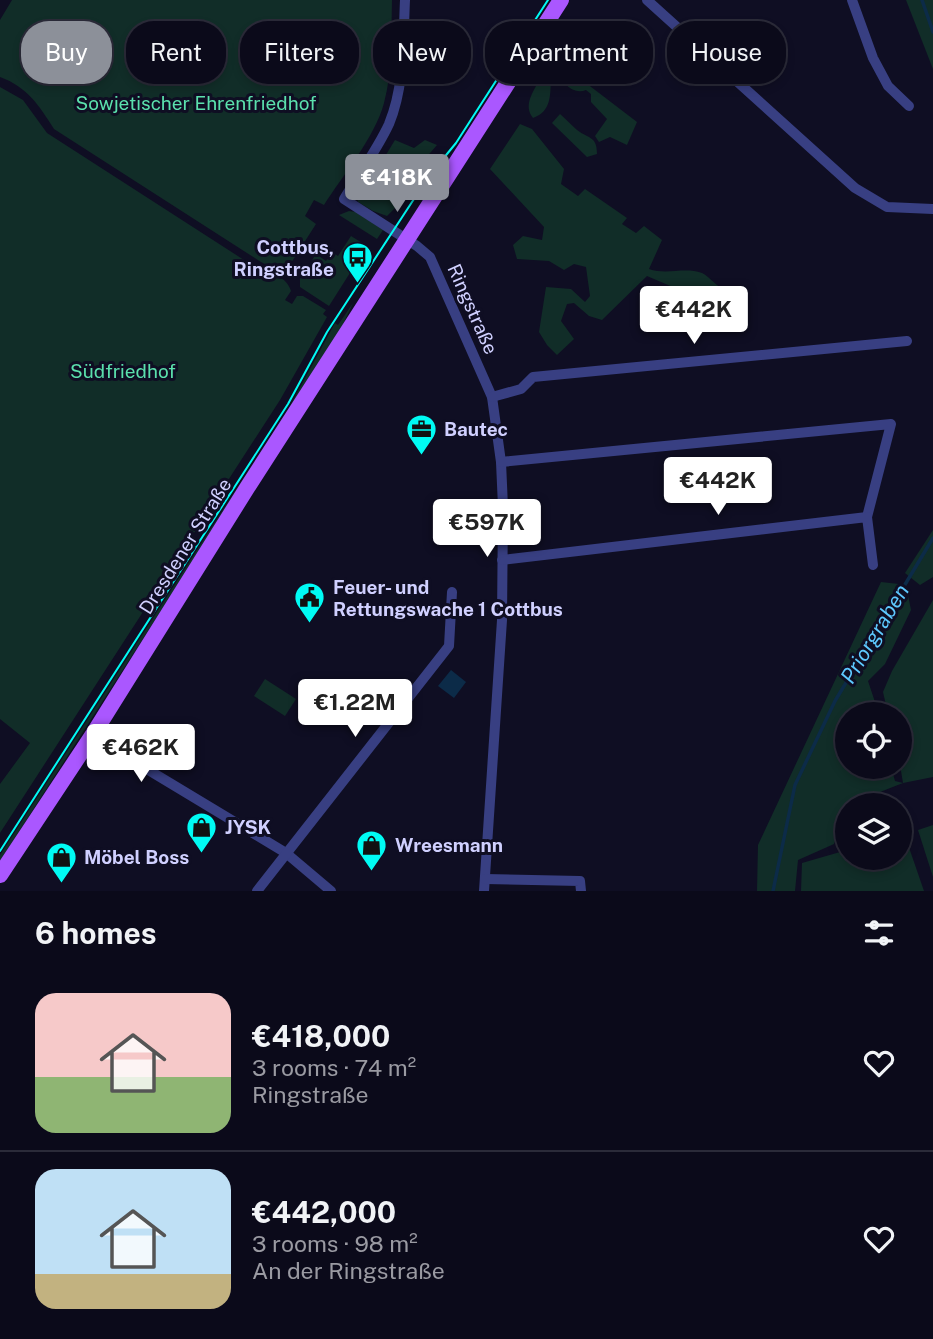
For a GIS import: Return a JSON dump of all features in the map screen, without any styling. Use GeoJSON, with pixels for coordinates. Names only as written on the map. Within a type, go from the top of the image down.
{"type":"FeatureCollection","features":[{"type":"Feature","properties":{"kind":"main road","name":"Dresdener Straße"},"geometry":{"type":"LineString","coordinates":[[0,875],[92,736],[247,488],[561,0]]}},
{"type":"Feature","properties":{"kind":"street","name":"Ringstraße"},"geometry":{"type":"LineString","coordinates":[[405,0],[402,67],[394,108],[381,140],[344,199],[430,257],[492,397],[501,462],[502,620],[484,885],[580,881],[581,891]]}},
{"type":"Feature","properties":{"kind":"street"},"geometry":{"type":"LineString","coordinates":[[647,0],[855,188],[887,207],[933,209]]}},
{"type":"Feature","properties":{"kind":"street"},"geometry":{"type":"LineString","coordinates":[[852,0],[873,58],[888,86],[909,106]]}},
{"type":"Feature","properties":{"kind":"street"},"geometry":{"type":"LineString","coordinates":[[492,397],[521,389],[533,377],[907,341]]}},
{"type":"Feature","properties":{"kind":"street"},"geometry":{"type":"LineString","coordinates":[[501,462],[891,424],[867,517],[873,565]]}},
{"type":"Feature","properties":{"kind":"street"},"geometry":{"type":"LineString","coordinates":[[502,560],[867,517]]}},
{"type":"Feature","properties":{"kind":"street"},"geometry":{"type":"LineString","coordinates":[[257,891],[449,646],[452,592]]}},
{"type":"Feature","properties":{"kind":"street"},"geometry":{"type":"LineString","coordinates":[[92,736],[286,853],[331,891]]}},
{"type":"Feature","properties":{"kind":"green space","name":"Sowjetischer Ehrenfriedhof"},"geometry":{"type":"Polygon","coordinates":[[[12,0],[392,0],[392,21],[373,21],[373,84],[388,84],[374,129],[324,205],[314,200],[305,216],[316,224],[284,274],[261,262],[54,129],[32,98],[18,86],[0,77],[0,20],[12,0]]]}},
{"type":"Feature","properties":{"kind":"green space"},"geometry":{"type":"Polygon","coordinates":[[[906,0],[933,0],[933,69],[906,0]]]}},
{"type":"Feature","properties":{"kind":"green space"},"geometry":{"type":"Polygon","coordinates":[[[537,84],[551,84],[547,107],[533,118],[529,108],[537,84]]]}},
{"type":"Feature","properties":{"kind":"green space"},"geometry":{"type":"Polygon","coordinates":[[[566,84],[587,84],[637,122],[627,145],[610,137],[599,142],[595,136],[607,119],[591,102],[591,94],[586,90],[570,88],[566,84]]]}},
{"type":"Feature","properties":{"kind":"green space","name":"Südfriedhof"},"geometry":{"type":"Polygon","coordinates":[[[0,87],[23,100],[47,133],[258,269],[282,279],[291,291],[285,300],[292,304],[297,296],[303,296],[326,310],[323,314],[327,317],[280,400],[0,833],[0,784],[30,743],[0,719],[0,87]]]}},
{"type":"Feature","properties":{"kind":"green space"},"geometry":{"type":"Polygon","coordinates":[[[560,114],[594,141],[597,154],[587,157],[552,123],[560,114]]]}},
{"type":"Feature","properties":{"kind":"green space"},"geometry":{"type":"Polygon","coordinates":[[[520,124],[532,129],[564,169],[561,184],[578,196],[585,189],[627,218],[622,224],[636,233],[644,226],[662,240],[649,269],[702,273],[721,288],[696,297],[647,276],[602,320],[589,316],[574,303],[567,304],[561,321],[574,339],[557,355],[539,332],[546,287],[571,289],[585,302],[590,296],[586,267],[574,264],[564,270],[549,261],[517,259],[513,245],[523,236],[542,240],[544,227],[490,169],[520,124]]]}},
{"type":"Feature","properties":{"kind":"green space"},"geometry":{"type":"Polygon","coordinates":[[[395,140],[414,148],[425,140],[437,145],[418,167],[412,186],[403,200],[387,216],[358,202],[357,191],[395,140]]]}},
{"type":"Feature","properties":{"kind":"green space"},"geometry":{"type":"Polygon","coordinates":[[[349,211],[356,212],[383,230],[377,239],[339,215],[349,211]]]}},
{"type":"Feature","properties":{"kind":"green space"},"geometry":{"type":"Polygon","coordinates":[[[351,236],[367,246],[329,306],[300,287],[300,279],[316,254],[326,261],[332,252],[338,256],[351,236]]]}},
{"type":"Feature","properties":{"kind":"green space"},"geometry":{"type":"Polygon","coordinates":[[[353,303],[337,337],[0,861],[0,855],[290,406],[335,323],[338,325],[353,303]]]}},
{"type":"Feature","properties":{"kind":"green space"},"geometry":{"type":"Polygon","coordinates":[[[933,530],[933,577],[920,585],[905,573],[933,530]]]}},
{"type":"Feature","properties":{"kind":"green space"},"geometry":{"type":"Polygon","coordinates":[[[881,582],[899,584],[907,590],[911,610],[885,664],[868,681],[875,702],[835,702],[835,779],[894,779],[903,783],[878,793],[835,793],[834,844],[798,860],[795,891],[757,891],[758,845],[881,582]]]}},
{"type":"Feature","properties":{"kind":"green space"},"geometry":{"type":"Polygon","coordinates":[[[933,600],[933,777],[903,783],[902,779],[912,779],[912,702],[885,702],[883,692],[892,671],[933,600]]]}},
{"type":"Feature","properties":{"kind":"green space"},"geometry":{"type":"Polygon","coordinates":[[[265,679],[296,699],[285,716],[254,696],[265,679]]]}},
{"type":"Feature","properties":{"kind":"green space"},"geometry":{"type":"Polygon","coordinates":[[[933,825],[933,877],[918,830],[933,825]]]}},
{"type":"Feature","properties":{"kind":"green space"},"geometry":{"type":"Polygon","coordinates":[[[835,853],[835,870],[912,870],[912,856],[924,891],[801,891],[802,863],[835,853]]]}},
{"type":"Feature","properties":{"kind":"water"},"geometry":{"type":"Polygon","coordinates":[[[451,670],[466,682],[454,698],[438,686],[451,670]]]}},
{"type":"Feature","properties":{"kind":"waterway","name":"Priorgraben"},"geometry":{"type":"LineString","coordinates":[[922,0],[933,32]]}},
{"type":"Feature","properties":{"kind":"waterway","name":"Priorgraben"},"geometry":{"type":"LineString","coordinates":[[773,891],[795,785],[835,701],[933,538]]}},
{"type":"Feature","properties":{"kind":"tram line"},"geometry":{"type":"LineString","coordinates":[[0,851],[288,404],[327,332],[429,176],[456,143],[548,0]]}},
{"type":"Feature","properties":{"kind":"place","name":"Cottbus, Ringstraße"},"geometry":{"type":"Point","coordinates":[357,285]}},
{"type":"Feature","properties":{"kind":"place","name":"Bautec"},"geometry":{"type":"Point","coordinates":[421,456]}},
{"type":"Feature","properties":{"kind":"place","name":"Feuer- und Rettungswache 1 Cottbus"},"geometry":{"type":"Point","coordinates":[310,625]}},
{"type":"Feature","properties":{"kind":"place","name":"JYSK"},"geometry":{"type":"Point","coordinates":[202,854]}},
{"type":"Feature","properties":{"kind":"place","name":"Wreesmann"},"geometry":{"type":"Point","coordinates":[372,872]}},
{"type":"Feature","properties":{"kind":"place","name":"Möbel Boss"},"geometry":{"type":"Point","coordinates":[61,884]}}]}
